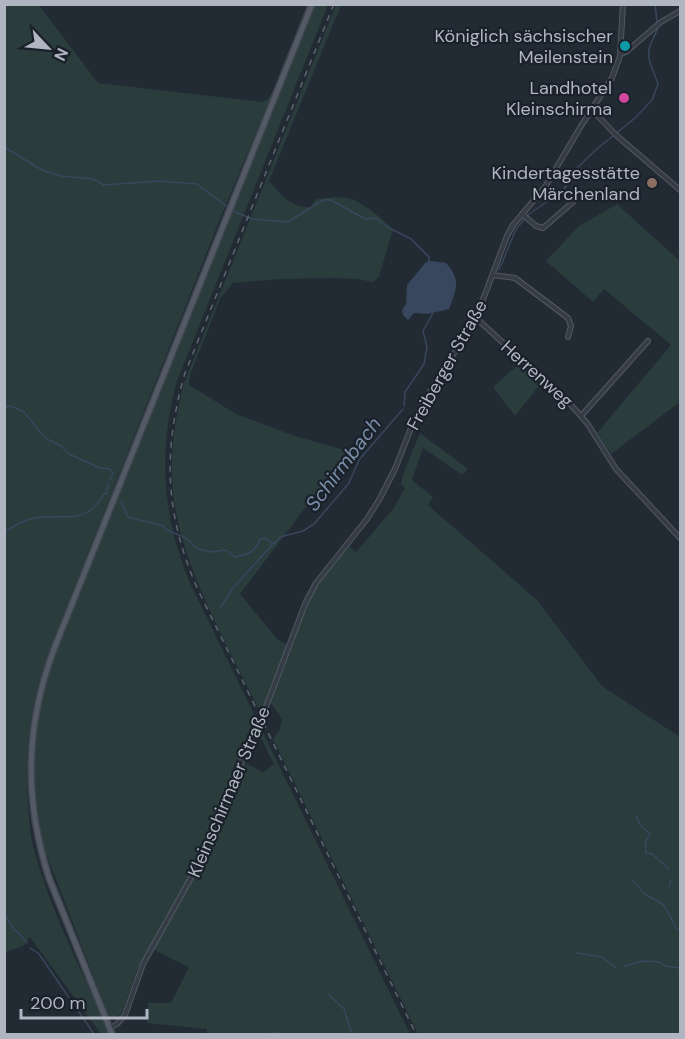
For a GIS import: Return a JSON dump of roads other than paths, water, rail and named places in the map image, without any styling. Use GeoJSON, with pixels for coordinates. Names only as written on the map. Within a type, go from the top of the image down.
{"type":"FeatureCollection","features":[{"type":"Feature","properties":{"kind":"main road"},"geometry":{"type":"LineString","coordinates":[[112,1035],[49,878],[39,845],[32,804],[30,773],[36,708],[44,674],[312,4]]}},
{"type":"Feature","properties":{"kind":"street"},"geometry":{"type":"LineString","coordinates":[[623,4],[621,54],[657,25],[681,11]]}},
{"type":"Feature","properties":{"kind":"street","name":"Freiberger Straße"},"geometry":{"type":"LineString","coordinates":[[289,644],[316,583],[367,519],[379,500],[430,390],[476,318],[507,236],[545,187],[612,78],[621,54]]}},
{"type":"Feature","properties":{"kind":"street"},"geometry":{"type":"LineString","coordinates":[[591,109],[615,134],[681,190]]}},
{"type":"Feature","properties":{"kind":"street"},"geometry":{"type":"LineString","coordinates":[[524,216],[536,226],[543,228],[573,202]]}},
{"type":"Feature","properties":{"kind":"street"},"geometry":{"type":"LineString","coordinates":[[492,275],[515,278],[568,318],[571,326],[568,337]]}},
{"type":"Feature","properties":{"kind":"street","name":"Herrenweg"},"geometry":{"type":"LineString","coordinates":[[476,318],[564,397],[581,416],[616,469],[681,538]]}},
{"type":"Feature","properties":{"kind":"street"},"geometry":{"type":"LineString","coordinates":[[581,416],[648,341]]}},
{"type":"Feature","properties":{"kind":"street","name":"Kleinschirmaer Straße"},"geometry":{"type":"LineString","coordinates":[[110,1028],[125,1015],[143,964],[208,847],[266,707],[289,644]]}},
{"type":"Feature","properties":{"kind":"water"},"geometry":{"type":"Polygon","coordinates":[[[426,262],[446,263],[454,274],[456,290],[452,302],[449,309],[428,314],[414,313],[408,320],[402,310],[406,304],[407,285],[426,262]]]}},
{"type":"Feature","properties":{"kind":"waterway","name":"Schirmbach"},"geometry":{"type":"LineString","coordinates":[[655,4],[657,22]]}},
{"type":"Feature","properties":{"kind":"waterway","name":"Schirmbach"},"geometry":{"type":"LineString","coordinates":[[499,270],[516,229],[529,214],[563,191],[577,168],[635,118],[652,100],[658,84],[650,63],[649,50],[658,27]]}},
{"type":"Feature","properties":{"kind":"waterway"},"geometry":{"type":"LineString","coordinates":[[4,147],[42,170],[61,176],[93,179],[104,185],[159,181],[197,184],[229,208]]}},
{"type":"Feature","properties":{"kind":"waterway"},"geometry":{"type":"LineString","coordinates":[[233,211],[252,219],[288,222],[323,200],[331,200],[365,219],[376,218],[389,228],[411,239],[429,257],[429,262]]}},
{"type":"Feature","properties":{"kind":"waterway","name":"Schirmbach"},"geometry":{"type":"LineString","coordinates":[[404,406],[405,392],[424,364],[427,347],[423,331],[433,313]]}},
{"type":"Feature","properties":{"kind":"waterway"},"geometry":{"type":"LineString","coordinates":[[4,408],[11,406],[24,412],[45,438],[61,446],[69,454],[100,468],[110,469],[113,473],[110,480]]}},
{"type":"Feature","properties":{"kind":"waterway","name":"Schirmbach"},"geometry":{"type":"LineString","coordinates":[[121,501],[128,517],[163,526],[186,538],[198,549],[211,552],[226,550],[235,557],[244,555],[251,552],[260,539],[264,538],[274,544],[280,537],[303,531],[314,524],[349,483],[359,460],[403,409]]}},
{"type":"Feature","properties":{"kind":"waterway","name":"Schirmbach"},"geometry":{"type":"LineString","coordinates":[[4,532],[34,518],[81,515],[89,511],[104,494],[107,494],[109,483]]}},
{"type":"Feature","properties":{"kind":"waterway"},"geometry":{"type":"LineString","coordinates":[[221,607],[232,589],[272,545]]}},
{"type":"Feature","properties":{"kind":"waterway"},"geometry":{"type":"LineString","coordinates":[[636,816],[640,825],[650,834],[645,843],[646,853],[652,854],[669,869]]}},
{"type":"Feature","properties":{"kind":"waterway"},"geometry":{"type":"LineString","coordinates":[[632,880],[645,894],[664,905],[676,928],[680,931]]}},
{"type":"Feature","properties":{"kind":"waterway"},"geometry":{"type":"LineString","coordinates":[[669,886],[671,880]]}},
{"type":"Feature","properties":{"kind":"waterway"},"geometry":{"type":"LineString","coordinates":[[4,912],[14,930],[27,943]]}},
{"type":"Feature","properties":{"kind":"waterway"},"geometry":{"type":"LineString","coordinates":[[30,948],[39,954],[94,1034]]}},
{"type":"Feature","properties":{"kind":"waterway"},"geometry":{"type":"LineString","coordinates":[[577,953],[602,957],[616,968]]}},
{"type":"Feature","properties":{"kind":"waterway"},"geometry":{"type":"LineString","coordinates":[[624,966],[644,961],[660,962],[665,966],[680,968]]}},
{"type":"Feature","properties":{"kind":"waterway"},"geometry":{"type":"LineString","coordinates":[[328,994],[343,1008]]}},
{"type":"Feature","properties":{"kind":"waterway"},"geometry":{"type":"LineString","coordinates":[[344,1009],[352,1034]]}},
{"type":"Feature","properties":{"kind":"waterway"},"geometry":{"type":"LineString","coordinates":[[272,1033],[284,1034]]}},
{"type":"Feature","properties":{"kind":"railway"},"geometry":{"type":"LineString","coordinates":[[334,4],[185,373],[173,430],[170,457],[171,484],[179,537],[199,592],[416,1034]]}},
{"type":"Feature","properties":{"kind":"place","name":"Königlich sächsischer Meilenstein"},"geometry":{"type":"Point","coordinates":[625,46]}},
{"type":"Feature","properties":{"kind":"place","name":"Landhotel Kleinschirma"},"geometry":{"type":"Point","coordinates":[624,98]}},
{"type":"Feature","properties":{"kind":"place","name":"Kindertagesstätte Märchenland"},"geometry":{"type":"Point","coordinates":[652,183]}}]}
